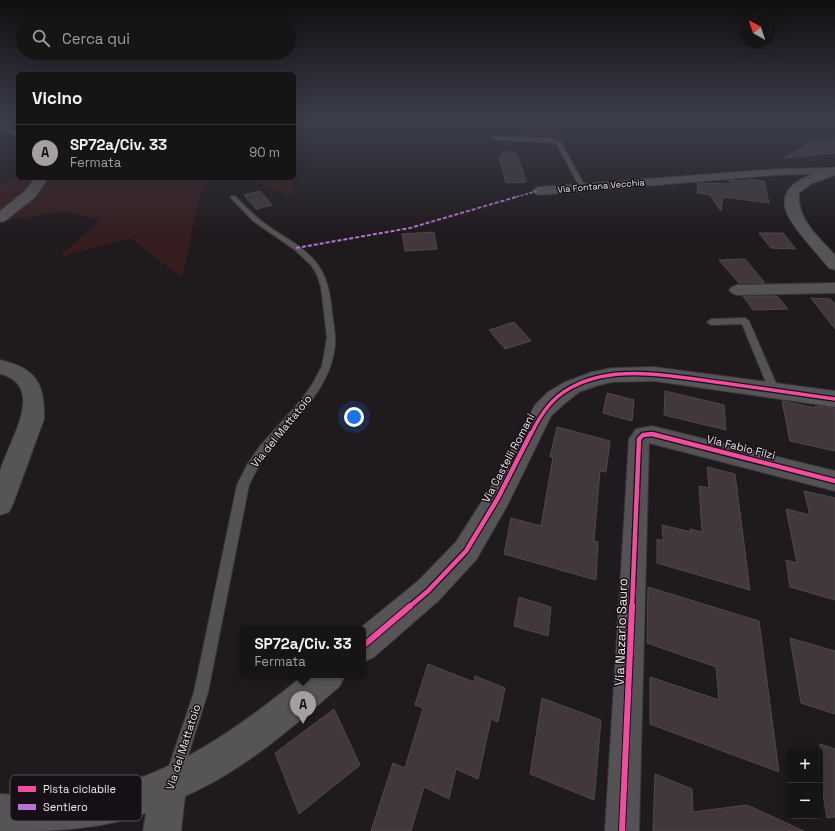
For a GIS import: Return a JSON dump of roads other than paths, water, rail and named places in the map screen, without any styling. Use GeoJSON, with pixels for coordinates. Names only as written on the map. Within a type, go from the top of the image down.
{"type":"FeatureCollection","features":[{"type":"Feature","properties":{"kind":"street","name":"Via Fontana Vecchia"},"geometry":{"type":"LineString","coordinates":[[538,192],[777,172],[833,171]]}},
{"type":"Feature","properties":{"kind":"street"},"geometry":{"type":"LineString","coordinates":[[833,171],[806,181],[792,192],[790,203],[794,218],[835,265]]}},
{"type":"Feature","properties":{"kind":"street"},"geometry":{"type":"LineString","coordinates":[[0,218],[11,211],[30,194],[40,180]]}},
{"type":"Feature","properties":{"kind":"street"},"geometry":{"type":"LineString","coordinates":[[737,290],[835,288]]}},
{"type":"Feature","properties":{"kind":"street"},"geometry":{"type":"LineString","coordinates":[[0,367],[18,372],[26,378],[30,386],[34,408],[33,419],[0,504]]}},
{"type":"Feature","properties":{"kind":"street","name":"Via Castelli Romani"},"geometry":{"type":"LineString","coordinates":[[366,643],[428,591],[466,551],[498,498],[544,411],[563,392],[592,379],[626,374],[654,374],[835,399]]}},
{"type":"Feature","properties":{"kind":"street","name":"Via Fabio Filzi"},"geometry":{"type":"LineString","coordinates":[[643,435],[652,434],[835,481]]}},
{"type":"Feature","properties":{"kind":"street","name":"Via Nazario Sauro"},"geometry":{"type":"LineString","coordinates":[[622,831],[639,441],[643,435]]}},
{"type":"Feature","properties":{"kind":"street"},"geometry":{"type":"LineString","coordinates":[[142,805],[167,795],[212,768],[265,729],[325,678]]}},
{"type":"Feature","properties":{"kind":"street"},"geometry":{"type":"LineString","coordinates":[[155,831],[167,795]]}},
{"type":"Feature","properties":{"kind":"street"},"geometry":{"type":"LineString","coordinates":[[162,831],[167,795]]}},
{"type":"Feature","properties":{"kind":"street"},"geometry":{"type":"LineString","coordinates":[[0,813],[10,817]]}},
{"type":"Feature","properties":{"kind":"street"},"geometry":{"type":"LineString","coordinates":[[34,821],[60,824],[88,821]]}},
{"type":"Feature","properties":{"kind":"lane"},"geometry":{"type":"LineString","coordinates":[[567,158],[583,188]]}},
{"type":"Feature","properties":{"kind":"lane","name":"Via del Mattatoio"},"geometry":{"type":"LineString","coordinates":[[167,795],[201,692],[243,484],[250,468],[261,452],[294,416],[319,382],[326,366],[331,347],[326,296],[317,268],[306,256],[254,219],[232,198]]}},
{"type":"Feature","properties":{"kind":"lane"},"geometry":{"type":"LineString","coordinates":[[711,322],[745,320],[774,390]]}},
{"type":"Feature","properties":{"kind":"place","name":"SP72a/Civ. 33"},"geometry":{"type":"Point","coordinates":[303,724]}}]}
